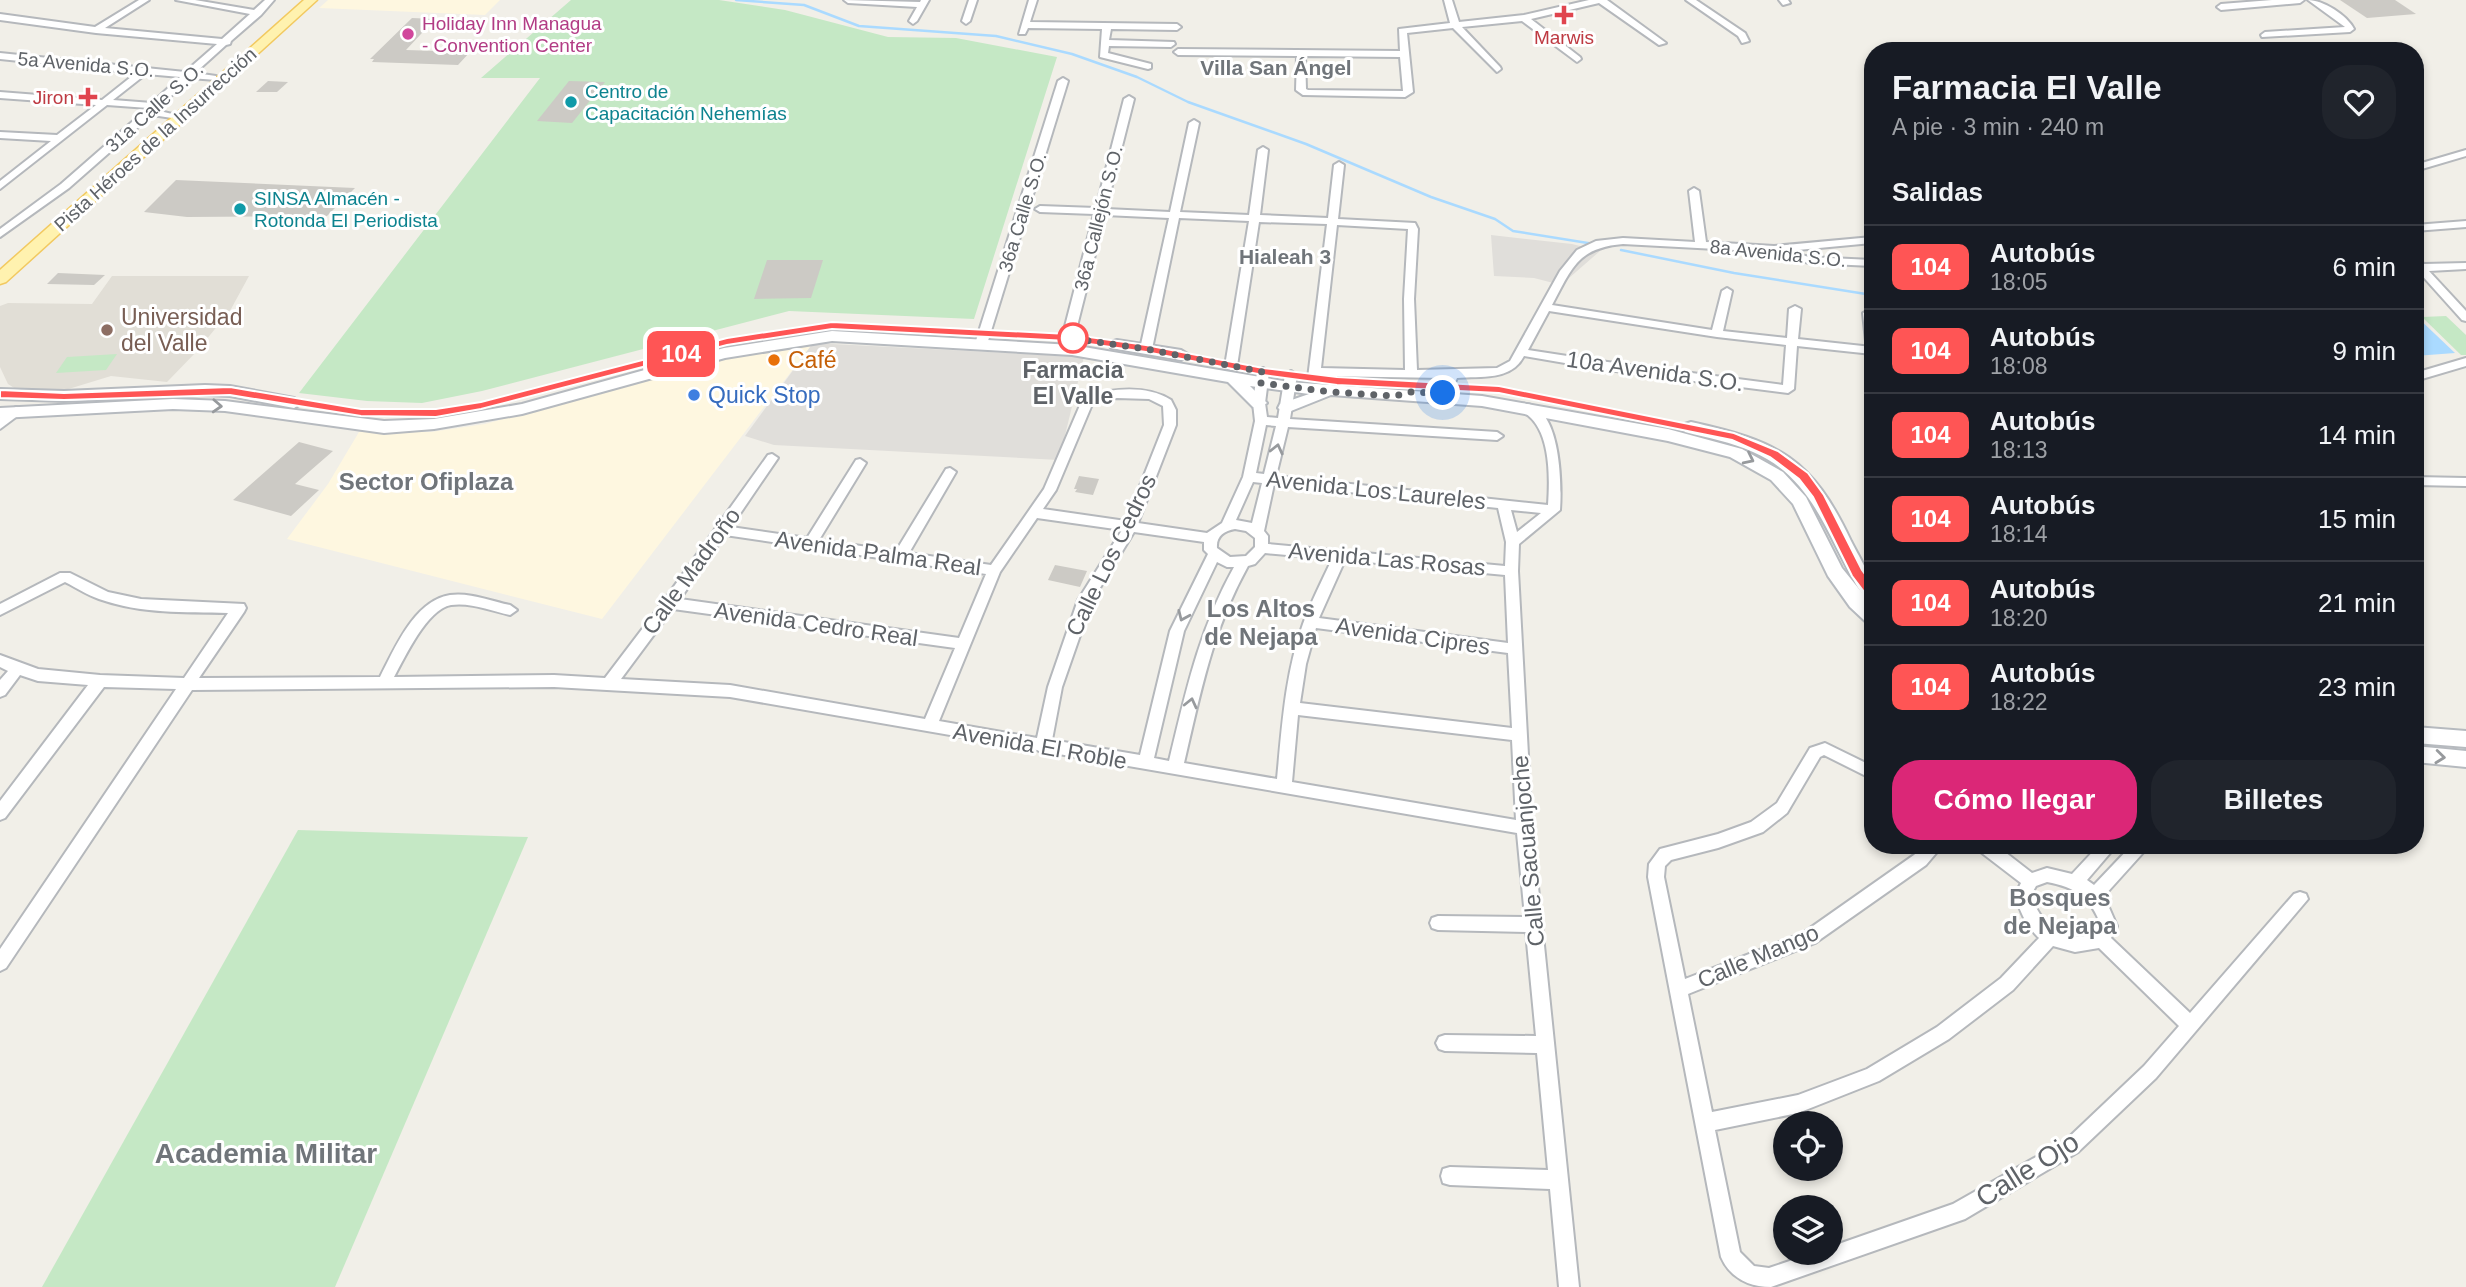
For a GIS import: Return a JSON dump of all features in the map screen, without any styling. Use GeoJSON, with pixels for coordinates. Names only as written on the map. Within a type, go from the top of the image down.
{"type":"FeatureCollection","features":[{"type":"Feature","properties":{"kind":"main road","name":"Pista Héroes de la Insurrección"},"geometry":{"type":"LineString","coordinates":[[0,263],[303,0]]}},
{"type":"Feature","properties":{"kind":"main road","name":"Pista Héroes de la Insurrección"},"geometry":{"type":"LineString","coordinates":[[0,279],[311,0]]}},
{"type":"Feature","properties":{"kind":"main road"},"geometry":{"type":"LineString","coordinates":[[0,394],[53,397],[230,391],[323,408],[393,415],[458,409],[536,392],[727,341],[820,326],[983,339],[1232,372],[1290,381],[1331,392],[1482,401],[1711,445],[1758,463],[1777,476],[1800,501],[1834,571],[1864,609]]}},
{"type":"Feature","properties":{"kind":"main road"},"geometry":{"type":"LineString","coordinates":[[8,412],[173,404],[225,406],[384,427],[434,424],[522,409],[724,353],[832,336],[1068,338],[1146,349],[1232,372],[1259,403]]}},
{"type":"Feature","properties":{"kind":"main road"},"geometry":{"type":"LineString","coordinates":[[598,388],[606,378],[638,369],[646,363]]}},
{"type":"Feature","properties":{"kind":"main road"},"geometry":{"type":"LineString","coordinates":[[1290,381],[1315,375],[1381,384],[1450,380],[1722,434],[1756,444],[1789,464],[1818,495],[1864,582]]}},
{"type":"Feature","properties":{"kind":"main road"},"geometry":{"type":"LineString","coordinates":[[1394,396],[1411,392],[1443,393],[1450,380]]}},
{"type":"Feature","properties":{"kind":"main road"},"geometry":{"type":"LineString","coordinates":[[536,392],[583,385],[598,388]]}},
{"type":"Feature","properties":{"kind":"main road"},"geometry":{"type":"LineString","coordinates":[[1284,415],[1302,400],[1331,392]]}},
{"type":"Feature","properties":{"kind":"main road"},"geometry":{"type":"LineString","coordinates":[[2424,736],[2466,739]]}},
{"type":"Feature","properties":{"kind":"main road"},"geometry":{"type":"LineString","coordinates":[[2424,755],[2466,759]]}},
{"type":"Feature","properties":{"kind":"street"},"geometry":{"type":"LineString","coordinates":[[96,30],[145,0]]}},
{"type":"Feature","properties":{"kind":"street"},"geometry":{"type":"LineString","coordinates":[[180,0],[258,13]]}},
{"type":"Feature","properties":{"kind":"street","name":"31a Calle S.O."},"geometry":{"type":"LineString","coordinates":[[0,234],[65,186],[191,75],[270,0]]}},
{"type":"Feature","properties":{"kind":"street"},"geometry":{"type":"LineString","coordinates":[[848,0],[924,2],[913,21]]}},
{"type":"Feature","properties":{"kind":"street"},"geometry":{"type":"LineString","coordinates":[[965,21],[973,0]]}},
{"type":"Feature","properties":{"kind":"street"},"geometry":{"type":"LineString","coordinates":[[1033,0],[1023,29],[1177,27]]}},
{"type":"Feature","properties":{"kind":"street"},"geometry":{"type":"LineString","coordinates":[[1448,0],[1455,25],[1497,69]]}},
{"type":"Feature","properties":{"kind":"street"},"geometry":{"type":"LineString","coordinates":[[1301,53],[1301,90],[1310,94],[1405,94],[1408,92],[1402,31],[1524,18],[1601,0],[1662,43]]}},
{"type":"Feature","properties":{"kind":"street"},"geometry":{"type":"LineString","coordinates":[[1690,0],[1742,35],[1745,41]]}},
{"type":"Feature","properties":{"kind":"street"},"geometry":{"type":"LineString","coordinates":[[2221,7],[2300,0]]}},
{"type":"Feature","properties":{"kind":"street"},"geometry":{"type":"LineString","coordinates":[[2265,35],[2350,29],[2347,23],[2312,0]]}},
{"type":"Feature","properties":{"kind":"street"},"geometry":{"type":"LineString","coordinates":[[0,17],[96,30],[227,41]]}},
{"type":"Feature","properties":{"kind":"street"},"geometry":{"type":"LineString","coordinates":[[1524,18],[1577,59]]}},
{"type":"Feature","properties":{"kind":"street"},"geometry":{"type":"LineString","coordinates":[[1107,26],[1103,55],[1148,66]]}},
{"type":"Feature","properties":{"kind":"street"},"geometry":{"type":"LineString","coordinates":[[1105,43],[1301,53],[1404,54]]}},
{"type":"Feature","properties":{"kind":"street","name":"5a Avenida S.O."},"geometry":{"type":"LineString","coordinates":[[0,56],[213,78]]}},
{"type":"Feature","properties":{"kind":"street"},"geometry":{"type":"LineString","coordinates":[[0,186],[101,102],[145,70]]}},
{"type":"Feature","properties":{"kind":"street","name":"36a Calle S.O."},"geometry":{"type":"LineString","coordinates":[[983,339],[1063,81]]}},
{"type":"Feature","properties":{"kind":"street"},"geometry":{"type":"LineString","coordinates":[[0,95],[101,102],[152,109],[169,116]]}},
{"type":"Feature","properties":{"kind":"street","name":"36a Callejón S.O."},"geometry":{"type":"LineString","coordinates":[[1068,338],[1129,99]]}},
{"type":"Feature","properties":{"kind":"street"},"geometry":{"type":"LineString","coordinates":[[1146,349],[1194,123]]}},
{"type":"Feature","properties":{"kind":"street"},"geometry":{"type":"LineString","coordinates":[[0,135],[56,138]]}},
{"type":"Feature","properties":{"kind":"street"},"geometry":{"type":"LineString","coordinates":[[1232,372],[1263,150]]}},
{"type":"Feature","properties":{"kind":"street"},"geometry":{"type":"LineString","coordinates":[[2424,165],[2466,153]]}},
{"type":"Feature","properties":{"kind":"street"},"geometry":{"type":"LineString","coordinates":[[1339,165],[1315,375],[1411,372],[1450,380],[1499,372],[1515,363],[1546,307],[1717,334],[1864,350]]}},
{"type":"Feature","properties":{"kind":"street"},"geometry":{"type":"LineString","coordinates":[[1694,191],[1701,245]]}},
{"type":"Feature","properties":{"kind":"street"},"geometry":{"type":"LineString","coordinates":[[1040,209],[1411,225],[1411,372]]}},
{"type":"Feature","properties":{"kind":"street"},"geometry":{"type":"LineString","coordinates":[[2424,227],[2466,224]]}},
{"type":"Feature","properties":{"kind":"street"},"geometry":{"type":"LineString","coordinates":[[1774,249],[1864,241]]}},
{"type":"Feature","properties":{"kind":"street","name":"8a Avenida S.O."},"geometry":{"type":"LineString","coordinates":[[1546,307],[1565,271],[1581,252],[1600,243],[1774,249],[1787,257],[1812,261],[1864,263]]}},
{"type":"Feature","properties":{"kind":"street"},"geometry":{"type":"LineString","coordinates":[[2424,265],[2466,266]]}},
{"type":"Feature","properties":{"kind":"street"},"geometry":{"type":"LineString","coordinates":[[2424,272],[2461,308],[2466,318]]}},
{"type":"Feature","properties":{"kind":"street"},"geometry":{"type":"LineString","coordinates":[[1717,334],[1727,291]]}},
{"type":"Feature","properties":{"kind":"street"},"geometry":{"type":"LineString","coordinates":[[1791,343],[1795,309]]}},
{"type":"Feature","properties":{"kind":"street","name":"10a Avenida S.O."},"geometry":{"type":"LineString","coordinates":[[1521,352],[1600,365],[1788,388],[1791,343]]}},
{"type":"Feature","properties":{"kind":"street"},"geometry":{"type":"LineString","coordinates":[[2424,374],[2466,362]]}},
{"type":"Feature","properties":{"kind":"street"},"geometry":{"type":"LineString","coordinates":[[1227,525],[1249,477],[1261,421],[1259,403],[1262,377]]}},
{"type":"Feature","properties":{"kind":"street"},"geometry":{"type":"LineString","coordinates":[[1256,531],[1290,381]]}},
{"type":"Feature","properties":{"kind":"street","name":"Calle Los Cedros"},"geometry":{"type":"LineString","coordinates":[[1035,513],[1050,490],[1088,399],[1102,394],[1130,393],[1166,403],[1171,411],[1170,425],[1130,527],[1085,600],[1055,687],[1044,747]]}},
{"type":"Feature","properties":{"kind":"street"},"geometry":{"type":"LineString","coordinates":[[1513,542],[1554,510],[1555,498],[1549,435],[1536,413],[1523,407]]}},
{"type":"Feature","properties":{"kind":"street"},"geometry":{"type":"LineString","coordinates":[[0,425],[8,412]]}},
{"type":"Feature","properties":{"kind":"street"},"geometry":{"type":"LineString","coordinates":[[1261,421],[1284,415],[1497,436]]}},
{"type":"Feature","properties":{"kind":"street"},"geometry":{"type":"LineString","coordinates":[[1549,435],[1558,422],[1569,416]]}},
{"type":"Feature","properties":{"kind":"street","name":"Calle Madroño"},"geometry":{"type":"LineString","coordinates":[[610,683],[772,458]]}},
{"type":"Feature","properties":{"kind":"street"},"geometry":{"type":"LineString","coordinates":[[810,543],[860,463]]}},
{"type":"Feature","properties":{"kind":"street"},"geometry":{"type":"LineString","coordinates":[[900,556],[950,472]]}},
{"type":"Feature","properties":{"kind":"street","name":"Avenida Los Laureles"},"geometry":{"type":"LineString","coordinates":[[1249,477],[1554,510]]}},
{"type":"Feature","properties":{"kind":"street"},"geometry":{"type":"LineString","coordinates":[[2424,481],[2466,482]]}},
{"type":"Feature","properties":{"kind":"street","name":"Avenida Los Laureles"},"geometry":{"type":"LineString","coordinates":[[1503,504],[1513,542]]}},
{"type":"Feature","properties":{"kind":"street"},"geometry":{"type":"LineString","coordinates":[[929,727],[994,570],[1035,513],[1210,538]]}},
{"type":"Feature","properties":{"kind":"street"},"geometry":{"type":"LineString","coordinates":[[1227,525],[1243,525],[1256,531],[1263,542],[1262,548],[1256,557],[1243,563],[1227,562],[1210,550],[1210,538],[1227,525]]}},
{"type":"Feature","properties":{"kind":"street","name":"Avenida Palma Real"},"geometry":{"type":"LineString","coordinates":[[721,530],[994,570]]}},
{"type":"Feature","properties":{"kind":"street","name":"Calle Sacuanjoche"},"geometry":{"type":"LineString","coordinates":[[1513,542],[1511,571],[1524,828],[1569,1287]]}},
{"type":"Feature","properties":{"kind":"street","name":"Avenida Las Rosas"},"geometry":{"type":"LineString","coordinates":[[1262,548],[1511,571]]}},
{"type":"Feature","properties":{"kind":"street"},"geometry":{"type":"LineString","coordinates":[[1145,764],[1177,631],[1214,555]]}},
{"type":"Feature","properties":{"kind":"street"},"geometry":{"type":"LineString","coordinates":[[1284,788],[1291,708],[1311,622],[1341,555]]}},
{"type":"Feature","properties":{"kind":"street"},"geometry":{"type":"LineString","coordinates":[[1175,769],[1203,652],[1223,599],[1243,563]]}},
{"type":"Feature","properties":{"kind":"street"},"geometry":{"type":"LineString","coordinates":[[0,610],[65,576],[98,594],[123,601],[153,606],[239,608],[0,963]]}},
{"type":"Feature","properties":{"kind":"street"},"geometry":{"type":"LineString","coordinates":[[384,682],[426,614],[437,604],[450,600],[467,601],[510,610]]}},
{"type":"Feature","properties":{"kind":"street","name":"Avenida Cedro Real"},"geometry":{"type":"LineString","coordinates":[[670,603],[962,644]]}},
{"type":"Feature","properties":{"kind":"street","name":"Avenida Cipres"},"geometry":{"type":"LineString","coordinates":[[1311,622],[1515,649]]}},
{"type":"Feature","properties":{"kind":"street","name":"Avenida El Roble"},"geometry":{"type":"LineString","coordinates":[[0,660],[17,669],[50,677],[100,681],[189,684],[554,681],[730,691],[1524,828]]}},
{"type":"Feature","properties":{"kind":"street"},"geometry":{"type":"LineString","coordinates":[[0,691],[17,669]]}},
{"type":"Feature","properties":{"kind":"street"},"geometry":{"type":"LineString","coordinates":[[0,813],[100,681]]}},
{"type":"Feature","properties":{"kind":"street"},"geometry":{"type":"LineString","coordinates":[[1291,708],[1519,735]]}},
{"type":"Feature","properties":{"kind":"street"},"geometry":{"type":"LineString","coordinates":[[1864,769],[1825,749],[1815,752],[1782,808],[1756,827],[1718,841],[1665,854],[1657,864],[1656,877],[1680,989],[1704,1123],[1798,1104],[1873,1075],[1943,1033],[2007,984],[2051,936]]}},
{"type":"Feature","properties":{"kind":"street","name":"Calle Mango"},"geometry":{"type":"LineString","coordinates":[[1680,989],[1809,938],[1926,854]]}},
{"type":"Feature","properties":{"kind":"street"},"geometry":{"type":"LineString","coordinates":[[1996,854],[2030,881]]}},
{"type":"Feature","properties":{"kind":"street"},"geometry":{"type":"LineString","coordinates":[[2075,882],[2101,854]]}},
{"type":"Feature","properties":{"kind":"street"},"geometry":{"type":"LineString","coordinates":[[2094,896],[2134,854]]}},
{"type":"Feature","properties":{"kind":"street"},"geometry":{"type":"LineString","coordinates":[[2047,875],[2068,878],[2075,882],[2104,907],[2109,926],[2102,940],[2085,947],[2063,944],[2042,931],[2027,914],[2023,895],[2030,881],[2047,875]]}},
{"type":"Feature","properties":{"kind":"street","name":"Calle Ojo"},"geometry":{"type":"LineString","coordinates":[[1704,1123],[1731,1257],[1749,1275],[1769,1278],[1958,1212],[2072,1146],[2150,1072],[2300,898]]}},
{"type":"Feature","properties":{"kind":"street"},"geometry":{"type":"LineString","coordinates":[[1438,923],[1534,925]]}},
{"type":"Feature","properties":{"kind":"street"},"geometry":{"type":"LineString","coordinates":[[2102,940],[2190,1025]]}},
{"type":"Feature","properties":{"kind":"street"},"geometry":{"type":"LineString","coordinates":[[1445,1043],[1545,1045]]}},
{"type":"Feature","properties":{"kind":"street"},"geometry":{"type":"LineString","coordinates":[[1450,1176],[1559,1180]]}},
{"type":"Feature","properties":{"kind":"shaded area"},"geometry":{"type":"Polygon","coordinates":[[[328,0],[500,0],[485,15],[319,8],[328,0]]]}},
{"type":"Feature","properties":{"kind":"shaded area"},"geometry":{"type":"Polygon","coordinates":[[[1491,235],[1572,244],[1600,251],[1561,285],[1534,278],[1494,276],[1491,235]]]}},
{"type":"Feature","properties":{"kind":"shaded area","name":"Universidad del Valle"},"geometry":{"type":"Polygon","coordinates":[[[112,276],[249,276],[231,309],[198,350],[167,382],[111,376],[62,391],[19,391],[8,384],[0,367],[0,306],[8,303],[92,304],[112,276]]]}},
{"type":"Feature","properties":{"kind":"shaded area"},"geometry":{"type":"Polygon","coordinates":[[[813,343],[602,619],[287,539],[328,484],[359,432],[431,432],[485,424],[741,355],[813,343]]]}},
{"type":"Feature","properties":{"kind":"shaded area"},"geometry":{"type":"Polygon","coordinates":[[[813,343],[1084,357],[1059,460],[774,445],[745,436],[813,343]]]}},
{"type":"Feature","properties":{"kind":"green space"},"geometry":{"type":"Polygon","coordinates":[[[571,0],[719,0],[785,10],[888,37],[956,38],[1057,57],[974,319],[789,311],[482,391],[422,403],[367,401],[299,393],[540,78],[481,78],[571,0]]]}},
{"type":"Feature","properties":{"kind":"green space"},"geometry":{"type":"Polygon","coordinates":[[[2446,316],[2466,335],[2466,355],[2461,355],[2424,317],[2446,316]]]}},
{"type":"Feature","properties":{"kind":"green space"},"geometry":{"type":"Polygon","coordinates":[[[117,354],[106,370],[56,373],[67,357],[117,354]]]}},
{"type":"Feature","properties":{"kind":"green space"},"geometry":{"type":"Polygon","coordinates":[[[298,830],[528,837],[335,1287],[42,1287],[298,830]]]}},
{"type":"Feature","properties":{"kind":"water"},"geometry":{"type":"Polygon","coordinates":[[[2424,324],[2455,353],[2424,355],[2424,324]]]}},
{"type":"Feature","properties":{"kind":"building"},"geometry":{"type":"Polygon","coordinates":[[[2340,0],[2395,0],[2416,14],[2367,18],[2340,0]]]}},
{"type":"Feature","properties":{"kind":"building","name":"Holiday Inn Managua - Convention Center"},"geometry":{"type":"Polygon","coordinates":[[[412,18],[435,19],[406,50],[470,52],[458,65],[372,62],[374,59],[370,59],[412,18]]]}},
{"type":"Feature","properties":{"kind":"building"},"geometry":{"type":"Polygon","coordinates":[[[268,81],[288,82],[277,92],[256,92],[268,81]]]}},
{"type":"Feature","properties":{"kind":"building","name":"Centro de Capacitación Nehemías"},"geometry":{"type":"Polygon","coordinates":[[[569,81],[605,82],[572,123],[537,121],[569,81]]]}},
{"type":"Feature","properties":{"kind":"building"},"geometry":{"type":"Polygon","coordinates":[[[176,180],[355,188],[327,216],[187,217],[144,212],[176,180]]]}},
{"type":"Feature","properties":{"kind":"building"},"geometry":{"type":"Polygon","coordinates":[[[767,260],[823,260],[811,298],[754,299],[767,260]]]}},
{"type":"Feature","properties":{"kind":"building"},"geometry":{"type":"Polygon","coordinates":[[[58,273],[105,275],[94,285],[47,284],[58,273]]]}},
{"type":"Feature","properties":{"kind":"building"},"geometry":{"type":"Polygon","coordinates":[[[299,442],[333,451],[295,484],[319,490],[291,516],[233,500],[299,442]]]}},
{"type":"Feature","properties":{"kind":"building"},"geometry":{"type":"Polygon","coordinates":[[[1079,476],[1099,479],[1093,495],[1075,492],[1079,476]]]}},
{"type":"Feature","properties":{"kind":"building"},"geometry":{"type":"Polygon","coordinates":[[[1055,565],[1087,571],[1080,587],[1048,580],[1055,565]]]}},
{"type":"Feature","properties":{"kind":"waterway"},"geometry":{"type":"LineString","coordinates":[[736,0],[804,5],[859,26],[996,36],[1072,54],[1137,77],[1188,102],[1306,144],[1431,197],[1495,219],[1513,231],[1594,244]]}},
{"type":"Feature","properties":{"kind":"waterway"},"geometry":{"type":"LineString","coordinates":[[1621,250],[1734,273],[1864,294]]}},
{"type":"Feature","properties":{"kind":"bus line","name":"104"},"geometry":{"type":"LineString","coordinates":[[0,394],[19,397],[230,391],[323,408],[393,415],[436,413],[481,406],[727,341],[807,327],[832,325],[1068,338],[1188,356],[1263,372],[1337,381],[1481,387],[1517,392],[1734,437],[1756,444],[1774,454],[1804,476],[1818,495],[1846,554],[1864,582]]}},
{"type":"Feature","properties":{"kind":"place","name":"Marwis"},"geometry":{"type":"Point","coordinates":[1564,15]}},
{"type":"Feature","properties":{"kind":"place","name":"Holiday Inn Managua - Convention Center"},"geometry":{"type":"Point","coordinates":[408,34]}},
{"type":"Feature","properties":{"kind":"place","name":"Jiron"},"geometry":{"type":"Point","coordinates":[88,97]}},
{"type":"Feature","properties":{"kind":"place","name":"Centro de Capacitación Nehemías"},"geometry":{"type":"Point","coordinates":[571,102]}},
{"type":"Feature","properties":{"kind":"place","name":"SINSA Almacén - Rotonda El Periodista"},"geometry":{"type":"Point","coordinates":[240,209]}},
{"type":"Feature","properties":{"kind":"place","name":"Universidad del Valle"},"geometry":{"type":"Point","coordinates":[107,330]}},
{"type":"Feature","properties":{"kind":"place","name":"Farmacia El Valle"},"geometry":{"type":"Point","coordinates":[1073,338]}},
{"type":"Feature","properties":{"kind":"place","name":"Café"},"geometry":{"type":"Point","coordinates":[774,360]}},
{"type":"Feature","properties":{"kind":"place","name":"Quick Stop"},"geometry":{"type":"Point","coordinates":[694,395]}},
{"type":"Feature","properties":{"kind":"district","name":"Villa San Ángel"},"geometry":{"type":"Point","coordinates":[1276,68]}},
{"type":"Feature","properties":{"kind":"district","name":"Hialeah 3"},"geometry":{"type":"Point","coordinates":[1285,257]}},
{"type":"Feature","properties":{"kind":"district","name":"Sector Ofiplaza"},"geometry":{"type":"Point","coordinates":[426,482]}},
{"type":"Feature","properties":{"kind":"district","name":"Los Altos de Nejapa"},"geometry":{"type":"Point","coordinates":[1261,623]}},
{"type":"Feature","properties":{"kind":"district","name":"Bosques de Nejapa"},"geometry":{"type":"Point","coordinates":[2060,912]}},
{"type":"Feature","properties":{"kind":"district","name":"Academia Militar"},"geometry":{"type":"Point","coordinates":[266,1153]}},
{"type":"Feature","properties":{"kind":"route"},"geometry":{"type":"LineString","coordinates":[[1073,338],[1068,338],[1188,356],[1263,372],[1261,383],[1331,392],[1394,396],[1411,392],[1443,393]]}}]}
